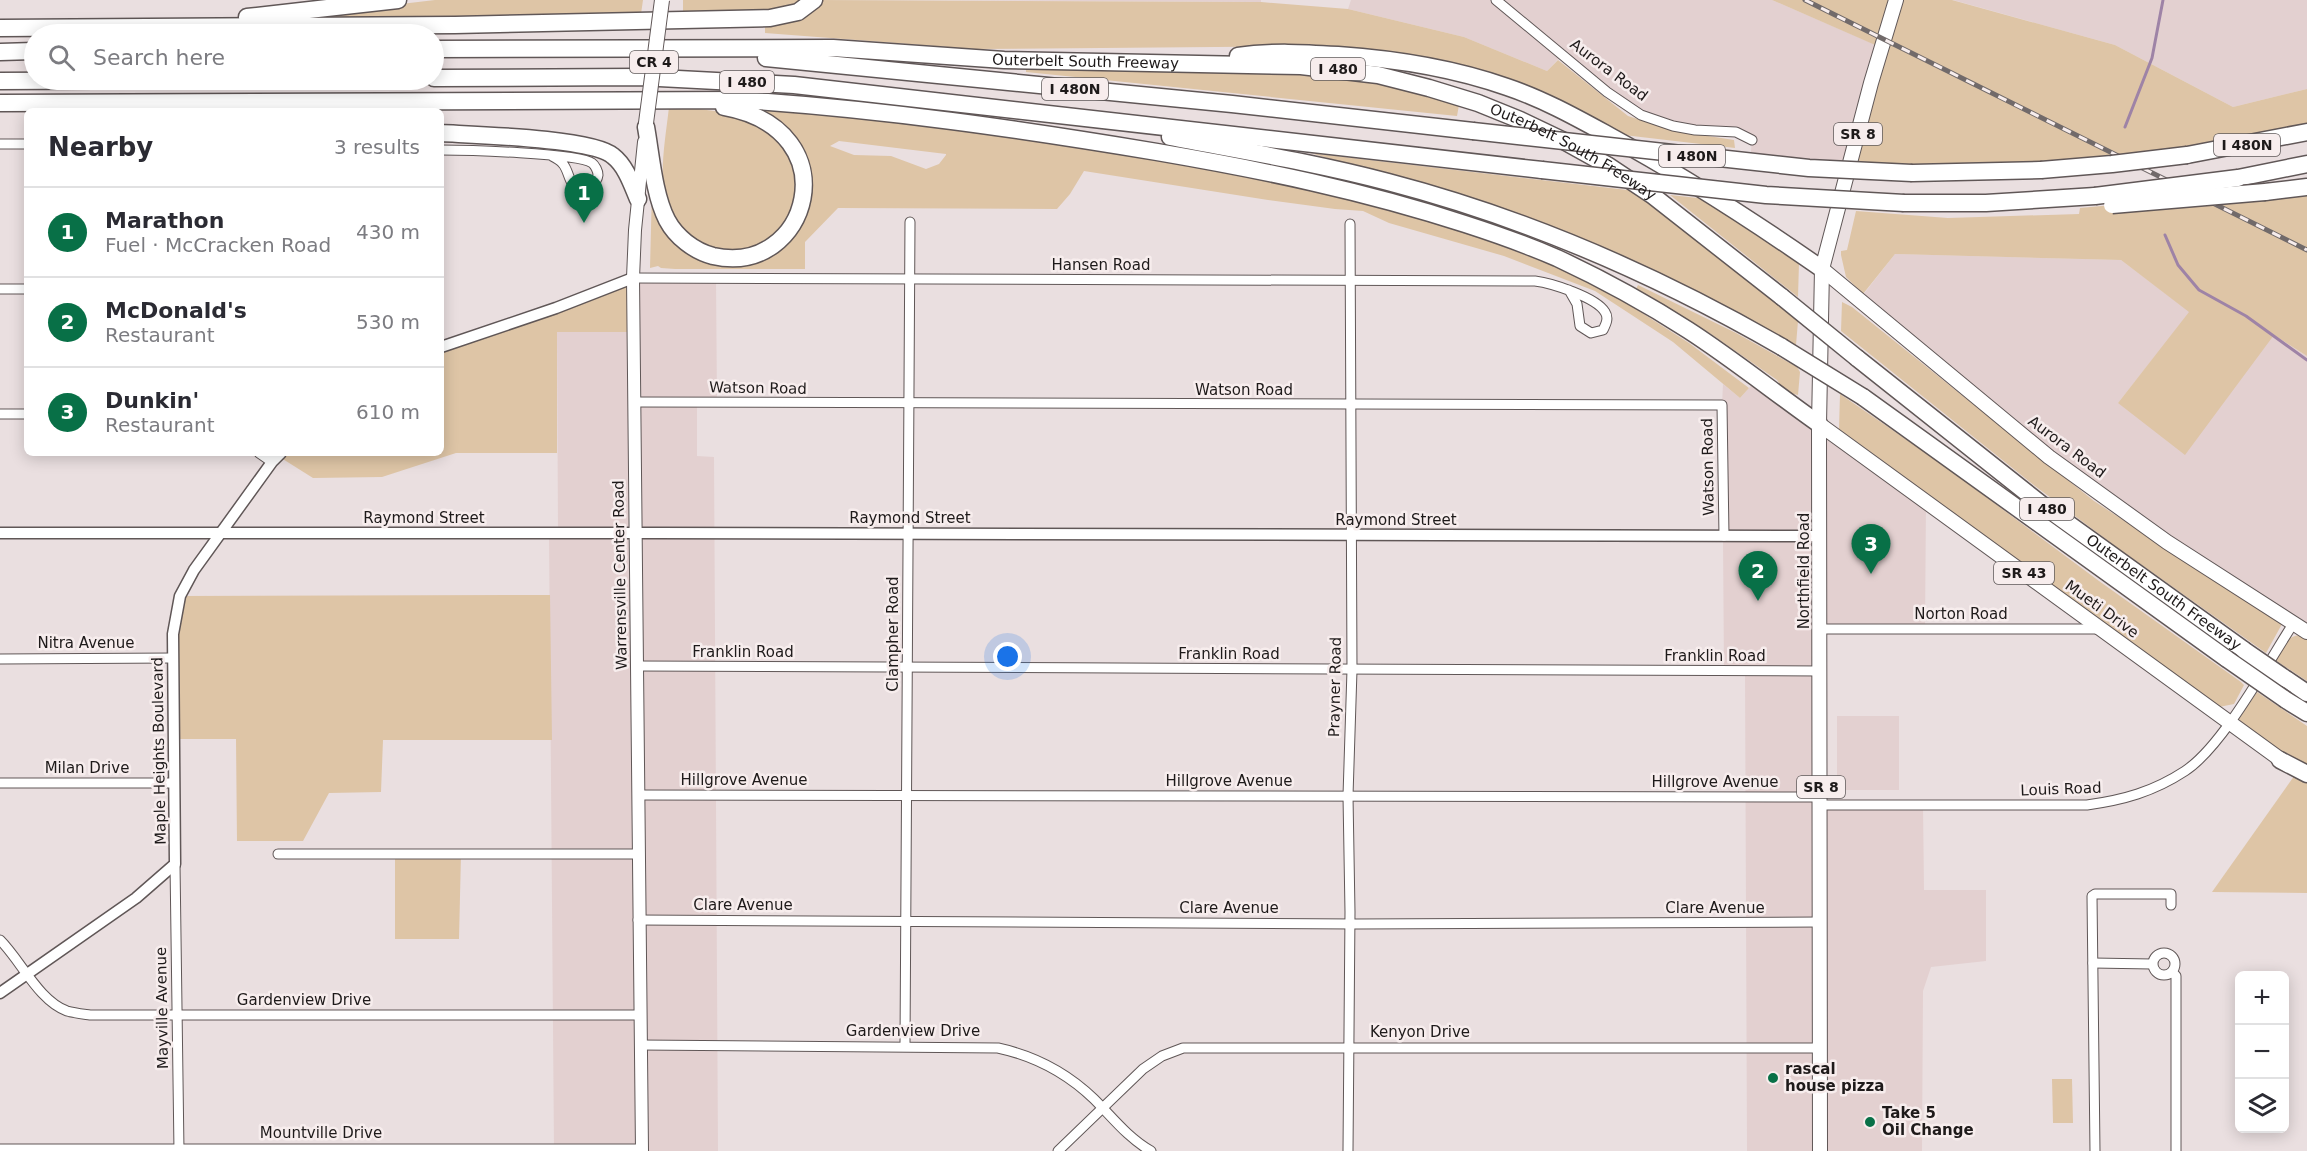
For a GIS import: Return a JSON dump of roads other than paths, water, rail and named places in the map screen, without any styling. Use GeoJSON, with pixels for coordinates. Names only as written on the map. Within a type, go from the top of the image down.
{"type":"FeatureCollection","features":[{"type":"Feature","properties":{"kind":"highway"},"geometry":{"type":"LineString","coordinates":[[142,24],[231,19],[398,0]]}},
{"type":"Feature","properties":{"kind":"highway"},"geometry":{"type":"LineString","coordinates":[[444,25],[785,17],[798,12],[814,0]]}},
{"type":"Feature","properties":{"kind":"highway"},"geometry":{"type":"LineString","coordinates":[[0,28],[24,28]]}},
{"type":"Feature","properties":{"kind":"highway","name":"Outerbelt South Freeway"},"geometry":{"type":"LineString","coordinates":[[444,49],[833,48],[980,59],[1301,66],[1353,71],[1420,85],[1501,112],[1562,140],[1627,178],[1692,225],[2031,497],[2135,574],[2307,693]]}},
{"type":"Feature","properties":{"kind":"highway","name":"Outerbelt South Freeway"},"geometry":{"type":"LineString","coordinates":[[676,49],[1209,102],[1809,168],[1912,173],[2041,170],[2187,154],[2307,132]]}},
{"type":"Feature","properties":{"kind":"highway"},"geometry":{"type":"LineString","coordinates":[[0,52],[24,51]]}},
{"type":"Feature","properties":{"kind":"highway"},"geometry":{"type":"LineString","coordinates":[[1187,63],[1258,53],[1368,57],[1448,70],[1508,87],[1544,102],[1639,151],[1728,204],[1822,269]]}},
{"type":"Feature","properties":{"kind":"highway","name":"Outerbelt South Freeway"},"geometry":{"type":"LineString","coordinates":[[444,78],[601,77],[758,83],[1766,195],[1904,203],[2035,201]]}},
{"type":"Feature","properties":{"kind":"highway"},"geometry":{"type":"LineString","coordinates":[[0,81],[24,81]]}},
{"type":"Feature","properties":{"kind":"highway"},"geometry":{"type":"LineString","coordinates":[[0,103],[709,99],[797,104],[955,121],[1214,162],[1288,176],[1383,199],[1495,234],[1554,257],[1609,284],[1690,331],[1819,424]]}},
{"type":"Feature","properties":{"kind":"highway"},"geometry":{"type":"LineString","coordinates":[[646,125],[662,208],[672,229],[680,237],[698,250],[720,257],[753,255],[778,241],[797,217],[803,194],[802,167],[794,147],[778,129],[754,115],[737,110],[672,101]]}},
{"type":"Feature","properties":{"kind":"highway"},"geometry":{"type":"LineString","coordinates":[[21,104],[41,108]]}},
{"type":"Feature","properties":{"kind":"highway","name":"Outerbelt South Freeway"},"geometry":{"type":"LineString","coordinates":[[1060,116],[1327,167],[1387,182],[1540,231],[1636,271],[1720,312],[1863,397],[2227,659],[2307,713]]}},
{"type":"Feature","properties":{"kind":"highway"},"geometry":{"type":"LineString","coordinates":[[444,133],[574,143],[601,148],[616,157],[638,199]]}},
{"type":"Feature","properties":{"kind":"highway","name":"I 480N"},"geometry":{"type":"LineString","coordinates":[[2035,201],[2238,178],[2307,164]]}},
{"type":"Feature","properties":{"kind":"highway"},"geometry":{"type":"LineString","coordinates":[[2035,201],[2080,208],[2307,187]]}},
{"type":"Feature","properties":{"kind":"highway"},"geometry":{"type":"LineString","coordinates":[[2280,759],[2307,774]]}},
{"type":"Feature","properties":{"kind":"main road","name":"Warrensville Center Road"},"geometry":{"type":"LineString","coordinates":[[642,1150],[633,278],[638,199],[662,0]]}},
{"type":"Feature","properties":{"kind":"main road","name":"Northfield Road"},"geometry":{"type":"LineString","coordinates":[[1820,1151],[1821,536],[1819,424],[1822,269],[1871,83],[1896,0]]}},
{"type":"Feature","properties":{"kind":"main road","name":"Aurora Road"},"geometry":{"type":"LineString","coordinates":[[1822,269],[2049,457],[2167,542],[2307,632]]}},
{"type":"Feature","properties":{"kind":"main road","name":"Mueti Drive"},"geometry":{"type":"LineString","coordinates":[[1819,424],[2307,779]]}},
{"type":"Feature","properties":{"kind":"street","name":"Aurora Road"},"geometry":{"type":"LineString","coordinates":[[1496,0],[1607,92],[1649,119],[1695,130],[1736,132],[1752,140]]}},
{"type":"Feature","properties":{"kind":"street"},"geometry":{"type":"LineString","coordinates":[[0,144],[24,144]]}},
{"type":"Feature","properties":{"kind":"street"},"geometry":{"type":"LineString","coordinates":[[444,150],[552,156],[592,163],[596,168],[596,181],[582,188],[575,186],[570,181],[564,164],[552,156]]}},
{"type":"Feature","properties":{"kind":"street","name":"Clampher Road"},"geometry":{"type":"LineString","coordinates":[[905,1046],[910,222]]}},
{"type":"Feature","properties":{"kind":"street","name":"Prayner Road"},"geometry":{"type":"LineString","coordinates":[[1348,1151],[1350,924],[1348,796],[1352,670],[1350,224]]}},
{"type":"Feature","properties":{"kind":"street"},"geometry":{"type":"LineString","coordinates":[[444,346],[556,308],[633,278]]}},
{"type":"Feature","properties":{"kind":"street","name":"Hansen Road"},"geometry":{"type":"LineString","coordinates":[[633,278],[1535,281],[1569,290],[1598,305],[1605,311],[1607,318],[1602,330],[1591,333],[1580,326],[1577,304],[1569,290]]}},
{"type":"Feature","properties":{"kind":"street"},"geometry":{"type":"LineString","coordinates":[[0,289],[24,289]]}},
{"type":"Feature","properties":{"kind":"street","name":"Watson Road"},"geometry":{"type":"LineString","coordinates":[[635,402],[910,405],[1722,405],[1724,536]]}},
{"type":"Feature","properties":{"kind":"street"},"geometry":{"type":"LineString","coordinates":[[0,414],[24,414]]}},
{"type":"Feature","properties":{"kind":"street"},"geometry":{"type":"LineString","coordinates":[[263,456],[272,462]]}},
{"type":"Feature","properties":{"kind":"street","name":"Maple Heights Boulevard"},"geometry":{"type":"LineString","coordinates":[[0,993],[136,898],[175,864],[172,658],[173,634],[180,596],[194,570],[278,456]]}},
{"type":"Feature","properties":{"kind":"street","name":"Raymond Street"},"geometry":{"type":"LineString","coordinates":[[0,533],[636,532],[1821,536]]}},
{"type":"Feature","properties":{"kind":"street","name":"Louis Road"},"geometry":{"type":"LineString","coordinates":[[1821,801],[2087,805],[2124,800],[2161,785],[2187,770],[2215,742],[2293,624]]}},
{"type":"Feature","properties":{"kind":"street","name":"Norton Road"},"geometry":{"type":"LineString","coordinates":[[1821,629],[2101,629]]}},
{"type":"Feature","properties":{"kind":"street","name":"Nitra Avenue"},"geometry":{"type":"LineString","coordinates":[[0,659],[172,658]]}},
{"type":"Feature","properties":{"kind":"street","name":"Franklin Road"},"geometry":{"type":"LineString","coordinates":[[638,666],[1821,671]]}},
{"type":"Feature","properties":{"kind":"street","name":"Milan Drive"},"geometry":{"type":"LineString","coordinates":[[0,783],[174,783]]}},
{"type":"Feature","properties":{"kind":"street","name":"Hillgrove Avenue"},"geometry":{"type":"LineString","coordinates":[[638,795],[1348,796],[1821,801]]}},
{"type":"Feature","properties":{"kind":"street"},"geometry":{"type":"LineString","coordinates":[[278,854],[638,854]]}},
{"type":"Feature","properties":{"kind":"street","name":"Mayville Avenue"},"geometry":{"type":"LineString","coordinates":[[175,864],[179,1149]]}},
{"type":"Feature","properties":{"kind":"street"},"geometry":{"type":"LineString","coordinates":[[2095,1151],[2092,896],[2095,894],[2171,894],[2171,905]]}},
{"type":"Feature","properties":{"kind":"street","name":"Clare Avenue"},"geometry":{"type":"LineString","coordinates":[[638,920],[1350,924],[1821,922]]}},
{"type":"Feature","properties":{"kind":"street","name":"Gardenview Drive"},"geometry":{"type":"LineString","coordinates":[[0,940],[48,1000],[67,1011],[90,1015],[640,1015]]}},
{"type":"Feature","properties":{"kind":"street"},"geometry":{"type":"LineString","coordinates":[[2166,953],[2174,959],[2175,965],[2169,975],[2159,975],[2152,964],[2155,957],[2166,953]]}},
{"type":"Feature","properties":{"kind":"street"},"geometry":{"type":"LineString","coordinates":[[2093,963],[2152,964]]}},
{"type":"Feature","properties":{"kind":"street"},"geometry":{"type":"LineString","coordinates":[[2172,972],[2176,976],[2176,1151]]}},
{"type":"Feature","properties":{"kind":"street","name":"Gardenview Drive"},"geometry":{"type":"LineString","coordinates":[[640,1045],[982,1046],[1017,1052],[1048,1064],[1064,1074],[1080,1086],[1125,1132],[1151,1151]]}},
{"type":"Feature","properties":{"kind":"street","name":"Kenyon Drive"},"geometry":{"type":"LineString","coordinates":[[1058,1151],[1143,1069],[1162,1056],[1183,1048],[1821,1048]]}},
{"type":"Feature","properties":{"kind":"street","name":"Mountville Drive"},"geometry":{"type":"LineString","coordinates":[[0,1149],[642,1150]]}},
{"type":"Feature","properties":{"kind":"waterway"},"geometry":{"type":"LineString","coordinates":[[2125,127],[2152,58],[2163,0]]}},
{"type":"Feature","properties":{"kind":"waterway"},"geometry":{"type":"LineString","coordinates":[[2165,235],[2178,265],[2199,290],[2246,316],[2307,360]]}},
{"type":"Feature","properties":{"kind":"railway"},"geometry":{"type":"LineString","coordinates":[[1805,0],[2307,250]]}},
{"type":"Feature","properties":{"kind":"place","name":"Marathon"},"geometry":{"type":"Point","coordinates":[584,223]}},
{"type":"Feature","properties":{"kind":"place","name":"Dunkin'"},"geometry":{"type":"Point","coordinates":[1871,574]}},
{"type":"Feature","properties":{"kind":"place","name":"McDonald's"},"geometry":{"type":"Point","coordinates":[1758,601]}},
{"type":"Feature","properties":{"kind":"place","name":"rascal house pizza"},"geometry":{"type":"Point","coordinates":[1773,1078]}},
{"type":"Feature","properties":{"kind":"place","name":"Take 5 Oil Change"},"geometry":{"type":"Point","coordinates":[1870,1122]}}]}
